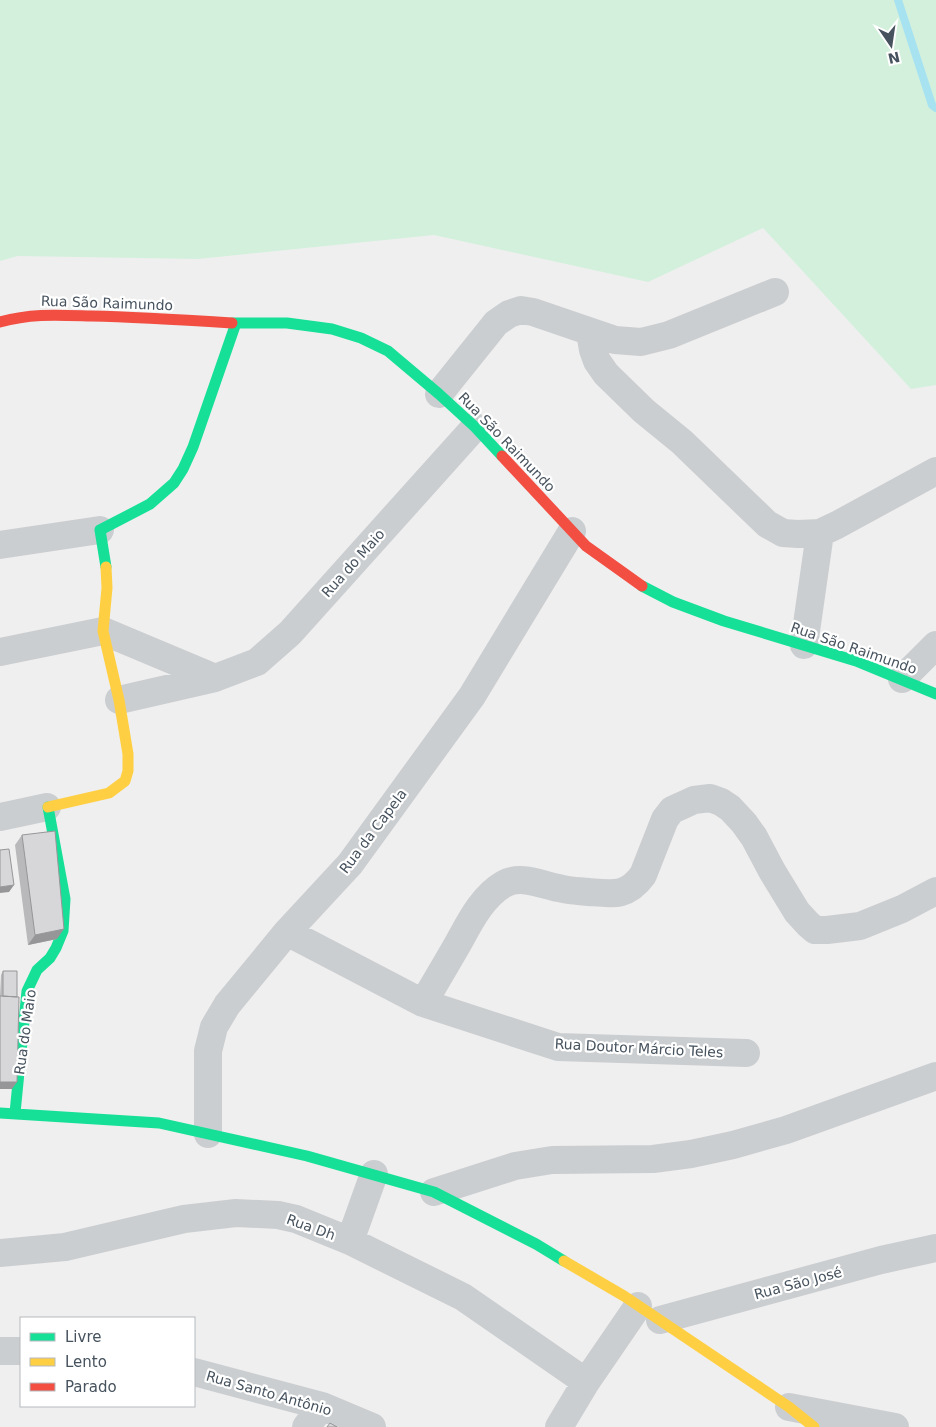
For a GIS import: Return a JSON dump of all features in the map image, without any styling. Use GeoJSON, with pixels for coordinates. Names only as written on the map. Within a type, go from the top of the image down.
{"type":"FeatureCollection","features":[{"type":"Feature","properties":{"kind":"street"},"geometry":{"type":"LineString","coordinates":[[439,394],[496,322],[509,314],[521,310],[533,312],[615,340],[641,342],[669,335],[775,292]]}},
{"type":"Feature","properties":{"kind":"street","name":"Rua São Raimundo"},"geometry":{"type":"LineString","coordinates":[[0,322],[34,315],[59,315],[236,323],[287,323],[332,329],[361,338],[388,351],[439,394],[475,427],[586,546],[648,590],[673,602],[724,621],[856,661],[936,694]]}},
{"type":"Feature","properties":{"kind":"street"},"geometry":{"type":"LineString","coordinates":[[0,545],[100,530],[150,504],[174,483],[183,469],[193,446],[236,323]]}},
{"type":"Feature","properties":{"kind":"street"},"geometry":{"type":"LineString","coordinates":[[590,332],[597,362],[606,374],[644,411],[682,442],[768,524],[783,533],[820,533],[844,522],[936,471]]}},
{"type":"Feature","properties":{"kind":"street","name":"Rua do Maio"},"geometry":{"type":"LineString","coordinates":[[119,700],[215,678],[257,662],[290,633],[475,427]]}},
{"type":"Feature","properties":{"kind":"street"},"geometry":{"type":"LineString","coordinates":[[0,816],[109,793],[125,780],[128,771],[128,754],[119,700],[103,631],[107,588],[106,567],[100,530]]}},
{"type":"Feature","properties":{"kind":"street","name":"Rua da Capela"},"geometry":{"type":"LineString","coordinates":[[208,1134],[208,1051],[214,1028],[227,1005],[287,932],[350,864],[472,696],[572,531]]}},
{"type":"Feature","properties":{"kind":"street"},"geometry":{"type":"LineString","coordinates":[[804,645],[820,533]]}},
{"type":"Feature","properties":{"kind":"street"},"geometry":{"type":"LineString","coordinates":[[0,652],[103,631],[215,678]]}},
{"type":"Feature","properties":{"kind":"street"},"geometry":{"type":"LineString","coordinates":[[902,679],[936,645]]}},
{"type":"Feature","properties":{"kind":"street"},"geometry":{"type":"LineString","coordinates":[[423,1003],[474,916],[488,898],[502,885],[511,881],[521,880],[564,890],[614,894],[630,889],[642,875],[664,819],[672,810],[694,800],[710,798],[721,802],[730,808],[744,823],[797,912],[815,930],[860,926],[902,909],[936,891]]}},
{"type":"Feature","properties":{"kind":"street","name":"Rua do Maio"},"geometry":{"type":"LineString","coordinates":[[15,1112],[28,991],[37,970],[50,958],[56,948],[63,931],[65,913],[65,899],[47,807]]}},
{"type":"Feature","properties":{"kind":"street","name":"Rua Doutor Márcio Teles"},"geometry":{"type":"LineString","coordinates":[[287,932],[423,1003],[558,1047],[746,1052]]}},
{"type":"Feature","properties":{"kind":"street"},"geometry":{"type":"LineString","coordinates":[[434,1192],[515,1166],[552,1160],[653,1159],[691,1154],[786,1130],[936,1076]]}},
{"type":"Feature","properties":{"kind":"street"},"geometry":{"type":"LineString","coordinates":[[0,1113],[15,1112],[159,1123],[307,1156],[434,1192],[536,1244],[638,1306],[789,1407],[814,1427]]}},
{"type":"Feature","properties":{"kind":"street"},"geometry":{"type":"LineString","coordinates":[[350,1241],[374,1174]]}},
{"type":"Feature","properties":{"kind":"street","name":"Rua Dh"},"geometry":{"type":"LineString","coordinates":[[0,1253],[65,1247],[184,1219],[236,1213],[278,1215],[296,1219],[350,1241],[464,1296],[586,1382]]}},
{"type":"Feature","properties":{"kind":"street","name":"Rua São José"},"geometry":{"type":"LineString","coordinates":[[660,1320],[881,1260],[936,1248]]}},
{"type":"Feature","properties":{"kind":"street"},"geometry":{"type":"LineString","coordinates":[[559,1427],[586,1382],[638,1306]]}},
{"type":"Feature","properties":{"kind":"street"},"geometry":{"type":"LineString","coordinates":[[0,1351],[20,1350]]}},
{"type":"Feature","properties":{"kind":"street","name":"Rua Santo Antônio"},"geometry":{"type":"LineString","coordinates":[[195,1372],[314,1416],[372,1427]]}},
{"type":"Feature","properties":{"kind":"street"},"geometry":{"type":"LineString","coordinates":[[789,1407],[895,1427]]}},
{"type":"Feature","properties":{"kind":"green space"},"geometry":{"type":"Polygon","coordinates":[[[0,0],[936,0],[936,385],[911,389],[763,228],[648,282],[434,235],[198,259],[18,256],[0,261],[0,0]]]}},
{"type":"Feature","properties":{"kind":"building"},"geometry":{"type":"Polygon","coordinates":[[[55,831],[64,929],[35,935],[22,835],[55,831]]]}},
{"type":"Feature","properties":{"kind":"building"},"geometry":{"type":"Polygon","coordinates":[[[9,849],[14,885],[0,887],[0,850],[9,849]]]}},
{"type":"Feature","properties":{"kind":"building"},"geometry":{"type":"Polygon","coordinates":[[[3,971],[17,971],[17,997],[3,996],[3,971]]]}},
{"type":"Feature","properties":{"kind":"building"},"geometry":{"type":"Polygon","coordinates":[[[0,996],[19,997],[17,1082],[0,1082],[0,996]]]}},
{"type":"Feature","properties":{"kind":"building"},"geometry":{"type":"Polygon","coordinates":[[[330,1423],[337,1427],[327,1427],[330,1423]]]}},
{"type":"Feature","properties":{"kind":"waterway"},"geometry":{"type":"LineString","coordinates":[[898,0],[932,105],[936,108]]}},
{"type":"Feature","properties":{"kind":"traffic: fast"},"geometry":{"type":"LineString","coordinates":[[232,323],[287,323],[332,329],[361,338],[388,351],[475,427],[502,456]]}},
{"type":"Feature","properties":{"kind":"traffic: fast"},"geometry":{"type":"LineString","coordinates":[[106,567],[100,530],[150,504],[174,483],[193,447],[236,323]]}},
{"type":"Feature","properties":{"kind":"traffic: fast"},"geometry":{"type":"LineString","coordinates":[[642,586],[673,602],[724,621],[856,661],[936,694]]}},
{"type":"Feature","properties":{"kind":"traffic: fast"},"geometry":{"type":"LineString","coordinates":[[15,1113],[27,991],[37,970],[50,958],[63,931],[65,899],[48,807]]}},
{"type":"Feature","properties":{"kind":"traffic: fast"},"geometry":{"type":"LineString","coordinates":[[0,1113],[159,1123],[307,1156],[434,1192],[536,1244],[564,1261]]}},
{"type":"Feature","properties":{"kind":"traffic: slow"},"geometry":{"type":"LineString","coordinates":[[48,807],[109,793],[125,781],[128,771],[128,754],[119,700],[103,631],[107,588],[106,567]]}},
{"type":"Feature","properties":{"kind":"traffic: slow"},"geometry":{"type":"LineString","coordinates":[[564,1261],[624,1296],[789,1407],[814,1427]]}},
{"type":"Feature","properties":{"kind":"traffic: jam"},"geometry":{"type":"LineString","coordinates":[[0,322],[23,317],[56,315],[232,323]]}},
{"type":"Feature","properties":{"kind":"traffic: jam"},"geometry":{"type":"LineString","coordinates":[[502,456],[586,546],[642,586]]}}]}
